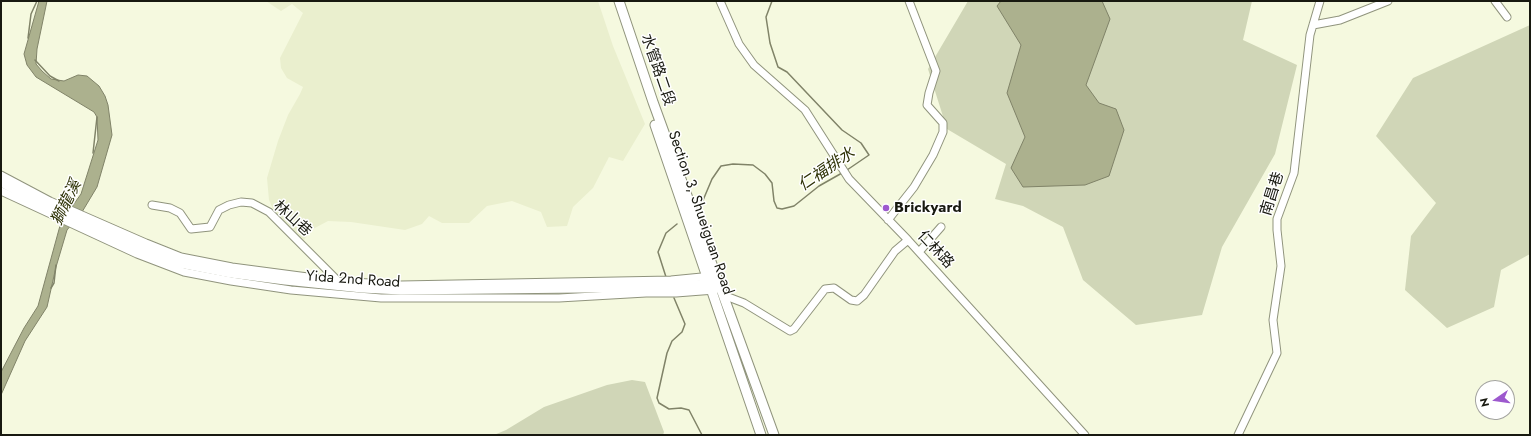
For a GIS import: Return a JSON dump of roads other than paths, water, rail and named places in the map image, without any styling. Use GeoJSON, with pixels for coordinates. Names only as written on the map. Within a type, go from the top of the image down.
{"type":"FeatureCollection","features":[{"type":"Feature","properties":{"kind":"main road","name":"Section 3, Shueiguan Road"},"geometry":{"type":"LineString","coordinates":[[612,1],[715,285],[774,435]]}},
{"type":"Feature","properties":{"kind":"main road","name":"水管路二段"},"geometry":{"type":"LineString","coordinates":[[618,1],[715,285]]}},
{"type":"Feature","properties":{"kind":"main road"},"geometry":{"type":"LineString","coordinates":[[1,182],[47,206]]}},
{"type":"Feature","properties":{"kind":"main road","name":"Yida 2nd Road"},"geometry":{"type":"LineString","coordinates":[[47,206],[138,247],[180,263],[254,276],[338,287],[408,290],[671,287],[715,285]]}},
{"type":"Feature","properties":{"kind":"main road","name":"Section 3, Shueiguan Road"},"geometry":{"type":"LineString","coordinates":[[715,285],[761,435]]}},
{"type":"Feature","properties":{"kind":"street","name":"仁林路"},"geometry":{"type":"LineString","coordinates":[[720,1],[739,44],[754,65],[805,110],[849,179],[908,240],[1085,435]]}},
{"type":"Feature","properties":{"kind":"street"},"geometry":{"type":"LineString","coordinates":[[888,220],[914,187],[933,155],[943,132],[943,123],[927,105],[929,93],[936,72],[909,1]]}},
{"type":"Feature","properties":{"kind":"street","name":"南昌巷"},"geometry":{"type":"LineString","coordinates":[[1238,435],[1277,353],[1273,320],[1280,266],[1277,219],[1294,173],[1310,35],[1320,1]]}},
{"type":"Feature","properties":{"kind":"street"},"geometry":{"type":"LineString","coordinates":[[1313,25],[1340,20],[1388,1]]}},
{"type":"Feature","properties":{"kind":"street"},"geometry":{"type":"LineString","coordinates":[[1495,1],[1507,16]]}},
{"type":"Feature","properties":{"kind":"street","name":"Yida 2nd Road"},"geometry":{"type":"LineString","coordinates":[[1,175],[47,206]]}},
{"type":"Feature","properties":{"kind":"street","name":"Yida 2nd Road"},"geometry":{"type":"LineString","coordinates":[[1,191],[47,206]]}},
{"type":"Feature","properties":{"kind":"street","name":"林山巷"},"geometry":{"type":"LineString","coordinates":[[152,205],[170,208],[180,213],[191,229],[210,227],[218,210],[228,205],[241,202],[252,203],[269,212],[338,287]]}},
{"type":"Feature","properties":{"kind":"street"},"geometry":{"type":"LineString","coordinates":[[919,252],[941,226]]}},
{"type":"Feature","properties":{"kind":"street"},"geometry":{"type":"LineString","coordinates":[[715,285],[790,331],[794,329],[825,289],[834,288],[851,300],[857,301],[864,295],[895,251],[908,240]]}},
{"type":"Feature","properties":{"kind":"waterway","name":"獅龍溪"},"geometry":{"type":"LineString","coordinates":[[28,38],[31,14],[37,1]]}},
{"type":"Feature","properties":{"kind":"waterway","name":"仁福排水"},"geometry":{"type":"LineString","coordinates":[[772,1],[766,17],[770,43],[778,67],[787,72],[842,130],[861,143],[869,155],[847,170]]}},
{"type":"Feature","properties":{"kind":"waterway","name":"獅龍溪"},"geometry":{"type":"LineString","coordinates":[[35,60],[50,76],[59,81]]}},
{"type":"Feature","properties":{"kind":"waterway","name":"獅龍溪"},"geometry":{"type":"LineString","coordinates":[[93,153],[97,117]]}},
{"type":"Feature","properties":{"kind":"waterway","name":"仁福排水"},"geometry":{"type":"LineString","coordinates":[[701,205],[712,179],[721,166],[733,164],[753,165],[765,174],[772,183],[774,201],[777,208],[782,209],[794,206],[819,186],[842,173]]}},
{"type":"Feature","properties":{"kind":"waterway","name":"仁福排水"},"geometry":{"type":"LineString","coordinates":[[666,277],[658,252],[666,233],[677,224]]}},
{"type":"Feature","properties":{"kind":"waterway","name":"獅龍溪"},"geometry":{"type":"LineString","coordinates":[[51,288],[54,283],[56,265]]}},
{"type":"Feature","properties":{"kind":"waterway","name":"仁福排水"},"geometry":{"type":"LineString","coordinates":[[674,298],[685,324],[682,332],[672,341],[667,353],[657,398],[659,403],[669,409],[681,408],[689,410],[702,435]]}},
{"type":"Feature","properties":{"kind":"place","name":"Brickyard"},"geometry":{"type":"Point","coordinates":[886,208]}}]}
